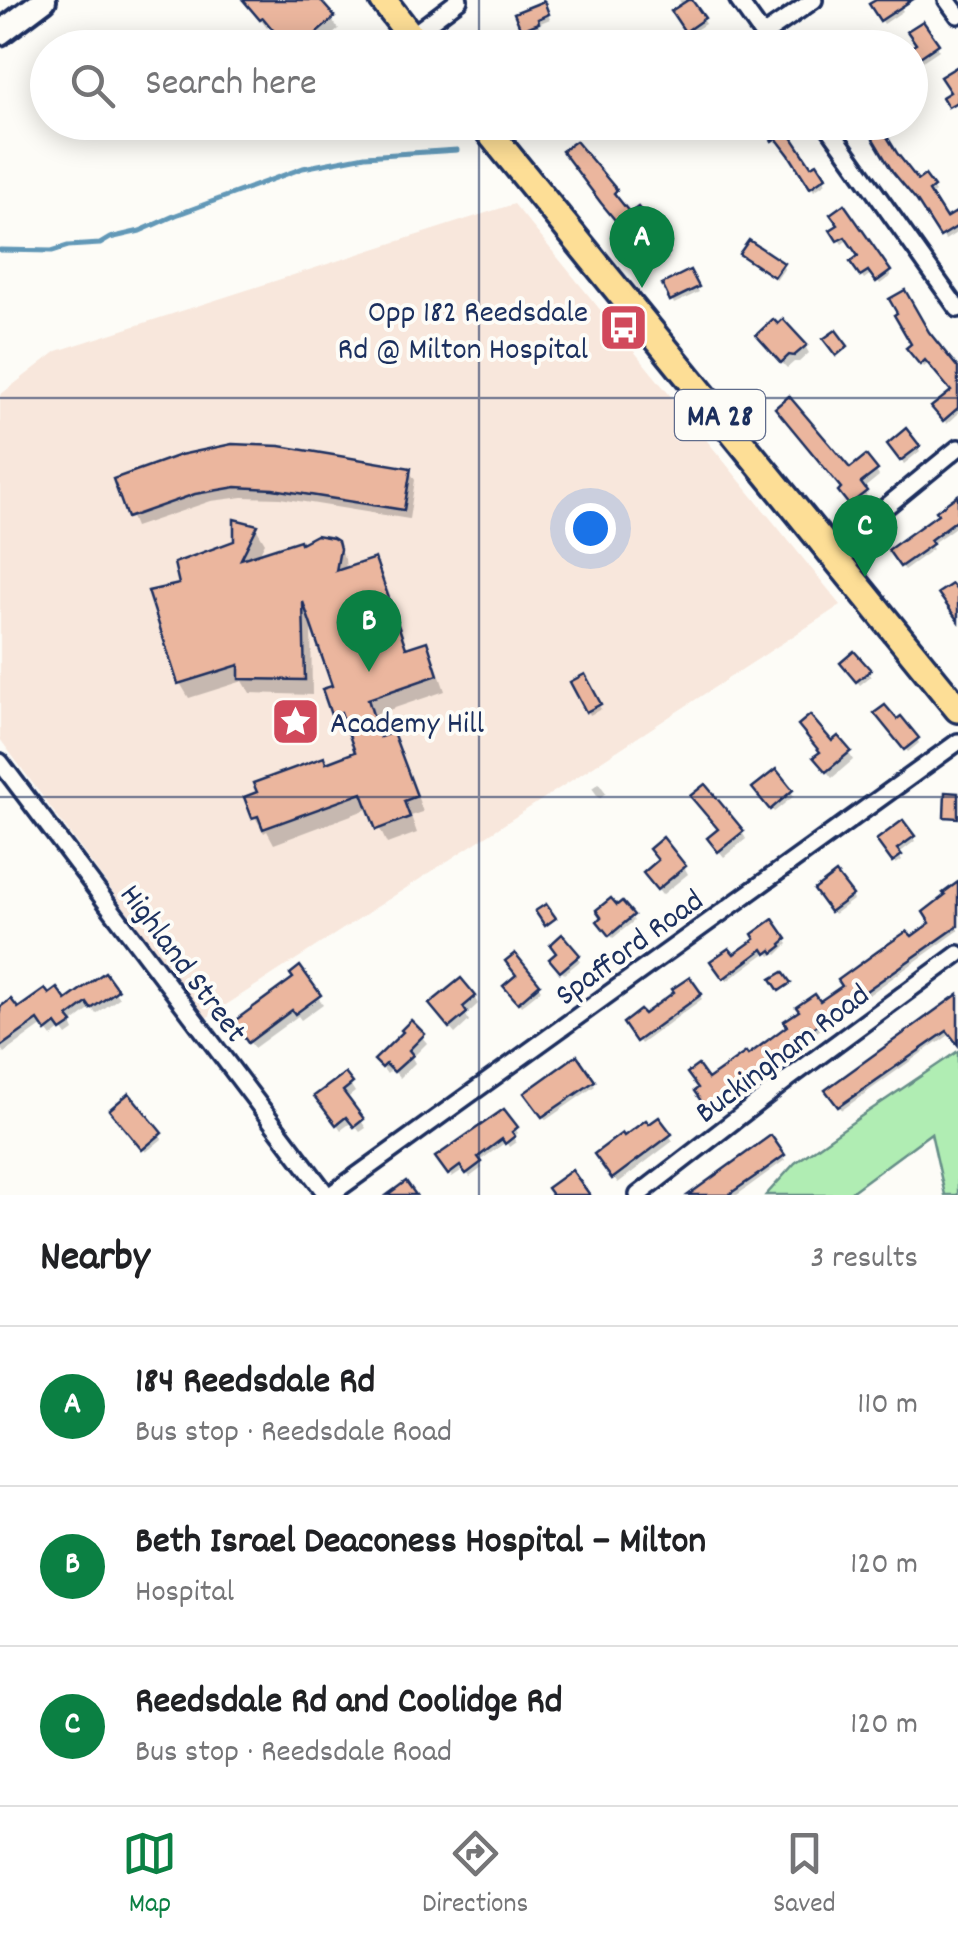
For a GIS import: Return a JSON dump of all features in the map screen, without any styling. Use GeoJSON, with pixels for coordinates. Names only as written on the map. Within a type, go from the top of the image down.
{"type":"FeatureCollection","features":[{"type":"Feature","properties":{"kind":"main road"},"geometry":{"type":"LineString","coordinates":[[0,33],[44,0]]}},
{"type":"Feature","properties":{"kind":"main road"},"geometry":{"type":"LineString","coordinates":[[382,0],[406,30]]}},
{"type":"Feature","properties":{"kind":"main road","name":"MA 28"},"geometry":{"type":"LineString","coordinates":[[496,140],[958,708]]}},
{"type":"Feature","properties":{"kind":"street"},"geometry":{"type":"LineString","coordinates":[[428,30],[459,0]]}},
{"type":"Feature","properties":{"kind":"street"},"geometry":{"type":"LineString","coordinates":[[738,0],[759,30]]}},
{"type":"Feature","properties":{"kind":"street"},"geometry":{"type":"LineString","coordinates":[[781,30],[814,0]]}},
{"type":"Feature","properties":{"kind":"street"},"geometry":{"type":"LineString","coordinates":[[947,0],[958,15]]}},
{"type":"Feature","properties":{"kind":"street"},"geometry":{"type":"LineString","coordinates":[[838,140],[958,309]]}},
{"type":"Feature","properties":{"kind":"street"},"geometry":{"type":"LineString","coordinates":[[832,552],[958,448]]}},
{"type":"Feature","properties":{"kind":"street","name":"Spafford Road"},"geometry":{"type":"LineString","coordinates":[[328,1195],[958,742]]}},
{"type":"Feature","properties":{"kind":"street","name":"Highland Street"},"geometry":{"type":"LineString","coordinates":[[0,762],[328,1195]]}},
{"type":"Feature","properties":{"kind":"street","name":"Buckingham Road"},"geometry":{"type":"LineString","coordinates":[[638,1195],[958,954]]}},
{"type":"Feature","properties":{"kind":"shaded area"},"geometry":{"type":"Polygon","coordinates":[[[514,204],[841,605],[203,1020],[0,739],[0,395],[57,351],[514,204]]]}},
{"type":"Feature","properties":{"kind":"green space"},"geometry":{"type":"Polygon","coordinates":[[[958,1051],[958,1195],[945,1195],[931,1133],[847,1195],[766,1195],[795,1163],[958,1051]]]}},
{"type":"Feature","properties":{"kind":"building"},"geometry":{"type":"Polygon","coordinates":[[[243,0],[320,0],[335,17],[320,30],[273,30],[263,18],[260,20],[243,0]]]}},
{"type":"Feature","properties":{"kind":"building"},"geometry":{"type":"Polygon","coordinates":[[[692,0],[705,18],[684,30],[671,11],[692,0]]]}},
{"type":"Feature","properties":{"kind":"building"},"geometry":{"type":"Polygon","coordinates":[[[876,0],[912,0],[880,21],[869,4],[876,0]]]}},
{"type":"Feature","properties":{"kind":"building"},"geometry":{"type":"Polygon","coordinates":[[[544,1],[549,14],[521,30],[514,13],[544,1]]]}},
{"type":"Feature","properties":{"kind":"building"},"geometry":{"type":"Polygon","coordinates":[[[923,21],[939,44],[928,52],[928,30],[909,30],[923,21]]]}},
{"type":"Feature","properties":{"kind":"building"},"geometry":{"type":"Polygon","coordinates":[[[958,66],[958,104],[948,107],[942,97],[950,92],[940,77],[958,66]]]}},
{"type":"Feature","properties":{"kind":"building"},"geometry":{"type":"Polygon","coordinates":[[[778,140],[794,140],[811,166],[817,163],[826,177],[810,188],[778,140]]]}},
{"type":"Feature","properties":{"kind":"building"},"geometry":{"type":"Polygon","coordinates":[[[874,140],[889,140],[918,180],[925,175],[934,187],[929,191],[946,218],[958,211],[958,226],[940,237],[874,140]]]}},
{"type":"Feature","properties":{"kind":"building"},"geometry":{"type":"Polygon","coordinates":[[[576,141],[617,190],[614,193],[630,213],[638,207],[669,253],[653,266],[562,151],[576,141]]]}},
{"type":"Feature","properties":{"kind":"building"},"geometry":{"type":"Polygon","coordinates":[[[844,204],[891,271],[876,282],[868,271],[860,276],[850,262],[858,256],[845,237],[837,241],[830,230],[838,225],[830,214],[844,204]]]}},
{"type":"Feature","properties":{"kind":"building"},"geometry":{"type":"Polygon","coordinates":[[[749,240],[784,263],[774,277],[739,254],[749,240]]]}},
{"type":"Feature","properties":{"kind":"building"},"geometry":{"type":"Polygon","coordinates":[[[690,270],[699,287],[670,301],[662,284],[690,270]]]}},
{"type":"Feature","properties":{"kind":"building"},"geometry":{"type":"Polygon","coordinates":[[[905,290],[929,332],[958,368],[958,408],[943,421],[931,407],[951,391],[925,360],[920,365],[906,348],[911,344],[889,299],[905,290]]]}},
{"type":"Feature","properties":{"kind":"building"},"geometry":{"type":"Polygon","coordinates":[[[773,319],[778,324],[783,319],[807,345],[781,363],[756,335],[773,319]]]}},
{"type":"Feature","properties":{"kind":"building"},"geometry":{"type":"Polygon","coordinates":[[[836,330],[848,346],[836,356],[823,339],[836,330]]]}},
{"type":"Feature","properties":{"kind":"building"},"geometry":{"type":"Polygon","coordinates":[[[789,396],[850,468],[866,455],[878,470],[861,483],[867,491],[849,505],[838,491],[841,488],[775,408],[789,396]]]}},
{"type":"Feature","properties":{"kind":"building"},"geometry":{"type":"Polygon","coordinates":[[[906,428],[920,446],[900,461],[887,444],[906,428]]]}},
{"type":"Feature","properties":{"kind":"building"},"geometry":{"type":"Polygon","coordinates":[[[232,444],[280,446],[411,468],[404,510],[273,489],[236,487],[195,494],[127,518],[113,479],[180,455],[232,444]]]}},
{"type":"Feature","properties":{"kind":"building"},"geometry":{"type":"Polygon","coordinates":[[[958,495],[958,519],[930,540],[933,544],[900,567],[888,550],[958,495]]]}},
{"type":"Feature","properties":{"kind":"building"},"geometry":{"type":"Polygon","coordinates":[[[234,519],[258,525],[241,559],[300,540],[301,543],[316,535],[338,541],[336,571],[375,558],[406,648],[427,641],[438,675],[368,699],[380,737],[393,732],[417,796],[404,801],[410,817],[376,830],[362,793],[263,829],[258,816],[252,818],[244,797],[257,792],[253,783],[324,757],[326,763],[355,752],[341,712],[331,715],[322,689],[332,686],[303,602],[305,680],[239,679],[239,665],[178,684],[148,591],[179,584],[174,563],[234,541],[234,519]]]}},
{"type":"Feature","properties":{"kind":"building"},"geometry":{"type":"Polygon","coordinates":[[[952,584],[958,592],[958,621],[938,593],[952,584]]]}},
{"type":"Feature","properties":{"kind":"building"},"geometry":{"type":"Polygon","coordinates":[[[854,651],[871,670],[856,682],[840,663],[854,651]]]}},
{"type":"Feature","properties":{"kind":"building"},"geometry":{"type":"Polygon","coordinates":[[[585,674],[601,704],[586,712],[570,682],[585,674]]]}},
{"type":"Feature","properties":{"kind":"building"},"geometry":{"type":"Polygon","coordinates":[[[885,705],[897,719],[901,716],[919,738],[904,750],[874,713],[885,705]]]}},
{"type":"Feature","properties":{"kind":"building"},"geometry":{"type":"Polygon","coordinates":[[[810,715],[832,741],[838,736],[851,751],[826,772],[813,757],[820,752],[798,725],[810,715]]]}},
{"type":"Feature","properties":{"kind":"building"},"geometry":{"type":"Polygon","coordinates":[[[776,769],[793,790],[770,810],[752,788],[776,769]]]}},
{"type":"Feature","properties":{"kind":"building"},"geometry":{"type":"Polygon","coordinates":[[[705,784],[744,831],[718,852],[707,838],[718,829],[690,796],[705,784]]]}},
{"type":"Feature","properties":{"kind":"building"},"geometry":{"type":"Polygon","coordinates":[[[945,792],[958,793],[958,818],[944,817],[945,792]]]}},
{"type":"Feature","properties":{"kind":"building"},"geometry":{"type":"Polygon","coordinates":[[[903,820],[915,836],[897,849],[902,855],[892,862],[876,840],[903,820]]]}},
{"type":"Feature","properties":{"kind":"building"},"geometry":{"type":"Polygon","coordinates":[[[663,837],[686,866],[657,890],[643,873],[658,860],[649,849],[663,837]]]}},
{"type":"Feature","properties":{"kind":"building"},"geometry":{"type":"Polygon","coordinates":[[[836,873],[853,895],[830,912],[814,890],[836,873]]]}},
{"type":"Feature","properties":{"kind":"building"},"geometry":{"type":"Polygon","coordinates":[[[958,882],[958,926],[812,1029],[809,1025],[790,1039],[795,1046],[706,1108],[687,1073],[698,1065],[708,1079],[746,1052],[748,1055],[787,1026],[784,1021],[799,1011],[796,1007],[815,994],[820,1001],[842,986],[838,980],[878,951],[907,931],[912,936],[930,923],[923,912],[958,882]]]}},
{"type":"Feature","properties":{"kind":"building"},"geometry":{"type":"Polygon","coordinates":[[[611,898],[617,905],[622,901],[634,915],[609,936],[597,921],[601,917],[596,910],[611,898]]]}},
{"type":"Feature","properties":{"kind":"building"},"geometry":{"type":"Polygon","coordinates":[[[546,904],[556,918],[545,926],[535,911],[546,904]]]}},
{"type":"Feature","properties":{"kind":"building"},"geometry":{"type":"Polygon","coordinates":[[[773,919],[787,939],[782,946],[773,953],[771,950],[766,954],[763,949],[723,979],[710,961],[729,948],[734,954],[773,919]]]}},
{"type":"Feature","properties":{"kind":"building"},"geometry":{"type":"Polygon","coordinates":[[[562,934],[580,955],[560,972],[549,959],[556,953],[550,945],[562,934]]]}},
{"type":"Feature","properties":{"kind":"building"},"geometry":{"type":"Polygon","coordinates":[[[515,953],[540,984],[518,1003],[503,986],[516,975],[505,961],[515,953]]]}},
{"type":"Feature","properties":{"kind":"building"},"geometry":{"type":"Polygon","coordinates":[[[300,966],[321,995],[295,1014],[292,1010],[248,1043],[233,1022],[293,978],[290,974],[300,966]]]}},
{"type":"Feature","properties":{"kind":"building"},"geometry":{"type":"Polygon","coordinates":[[[105,972],[118,990],[91,1009],[87,1003],[68,1017],[73,1023],[61,1031],[56,1024],[46,1032],[38,1020],[0,1047],[0,1007],[11,999],[18,1008],[45,989],[49,994],[57,988],[66,1000],[105,972]]]}},
{"type":"Feature","properties":{"kind":"building"},"geometry":{"type":"Polygon","coordinates":[[[783,972],[791,983],[779,991],[771,979],[783,972]]]}},
{"type":"Feature","properties":{"kind":"building"},"geometry":{"type":"Polygon","coordinates":[[[690,977],[702,994],[636,1042],[623,1023],[640,1010],[644,1014],[690,977]]]}},
{"type":"Feature","properties":{"kind":"building"},"geometry":{"type":"Polygon","coordinates":[[[461,978],[476,996],[463,1007],[467,1013],[449,1028],[429,1004],[461,978]]]}},
{"type":"Feature","properties":{"kind":"building"},"geometry":{"type":"Polygon","coordinates":[[[958,994],[958,1045],[947,1031],[838,1107],[825,1090],[958,994]]]}},
{"type":"Feature","properties":{"kind":"building"},"geometry":{"type":"Polygon","coordinates":[[[411,1020],[425,1034],[409,1050],[413,1055],[394,1072],[386,1064],[382,1068],[374,1060],[411,1020]]]}},
{"type":"Feature","properties":{"kind":"building"},"geometry":{"type":"Polygon","coordinates":[[[577,1055],[595,1081],[542,1117],[524,1093],[577,1055]]]}},
{"type":"Feature","properties":{"kind":"building"},"geometry":{"type":"Polygon","coordinates":[[[345,1073],[353,1083],[343,1091],[364,1119],[354,1127],[346,1117],[336,1125],[314,1096],[345,1073]]]}},
{"type":"Feature","properties":{"kind":"building"},"geometry":{"type":"Polygon","coordinates":[[[129,1093],[162,1133],[142,1150],[109,1110],[129,1093]]]}},
{"type":"Feature","properties":{"kind":"building"},"geometry":{"type":"Polygon","coordinates":[[[504,1109],[518,1127],[512,1132],[515,1136],[505,1144],[502,1139],[478,1157],[482,1162],[466,1174],[460,1166],[448,1175],[435,1157],[504,1109]]]}},
{"type":"Feature","properties":{"kind":"building"},"geometry":{"type":"Polygon","coordinates":[[[659,1117],[672,1134],[612,1179],[594,1154],[622,1133],[624,1136],[646,1120],[649,1124],[659,1117]]]}},
{"type":"Feature","properties":{"kind":"building"},"geometry":{"type":"Polygon","coordinates":[[[771,1135],[785,1155],[763,1171],[728,1195],[688,1195],[771,1135]]]}},
{"type":"Feature","properties":{"kind":"building"},"geometry":{"type":"Polygon","coordinates":[[[572,1170],[590,1195],[552,1195],[547,1188],[572,1170]]]}},
{"type":"Feature","properties":{"kind":"building"},"geometry":{"type":"Polygon","coordinates":[[[406,1181],[416,1195],[387,1195],[406,1181]]]}},
{"type":"Feature","properties":{"kind":"waterway"},"geometry":{"type":"LineString","coordinates":[[0,250],[52,251],[100,244],[303,168],[365,156],[457,150]]}},
{"type":"Feature","properties":{"kind":"place","name":"184 Reedsdale Rd"},"geometry":{"type":"Point","coordinates":[642,288]}},
{"type":"Feature","properties":{"kind":"place","name":"Opp 182 Reedsdale Rd @ Milton Hospital"},"geometry":{"type":"Point","coordinates":[623,328]}},
{"type":"Feature","properties":{"kind":"place","name":"Reedsdale Rd and Coolidge Rd"},"geometry":{"type":"Point","coordinates":[865,577]}},
{"type":"Feature","properties":{"kind":"place","name":"Beth Israel Deaconess Hospital – Milton"},"geometry":{"type":"Point","coordinates":[369,672]}},
{"type":"Feature","properties":{"kind":"place","name":"Academy Hill"},"geometry":{"type":"Point","coordinates":[295,721]}}]}
